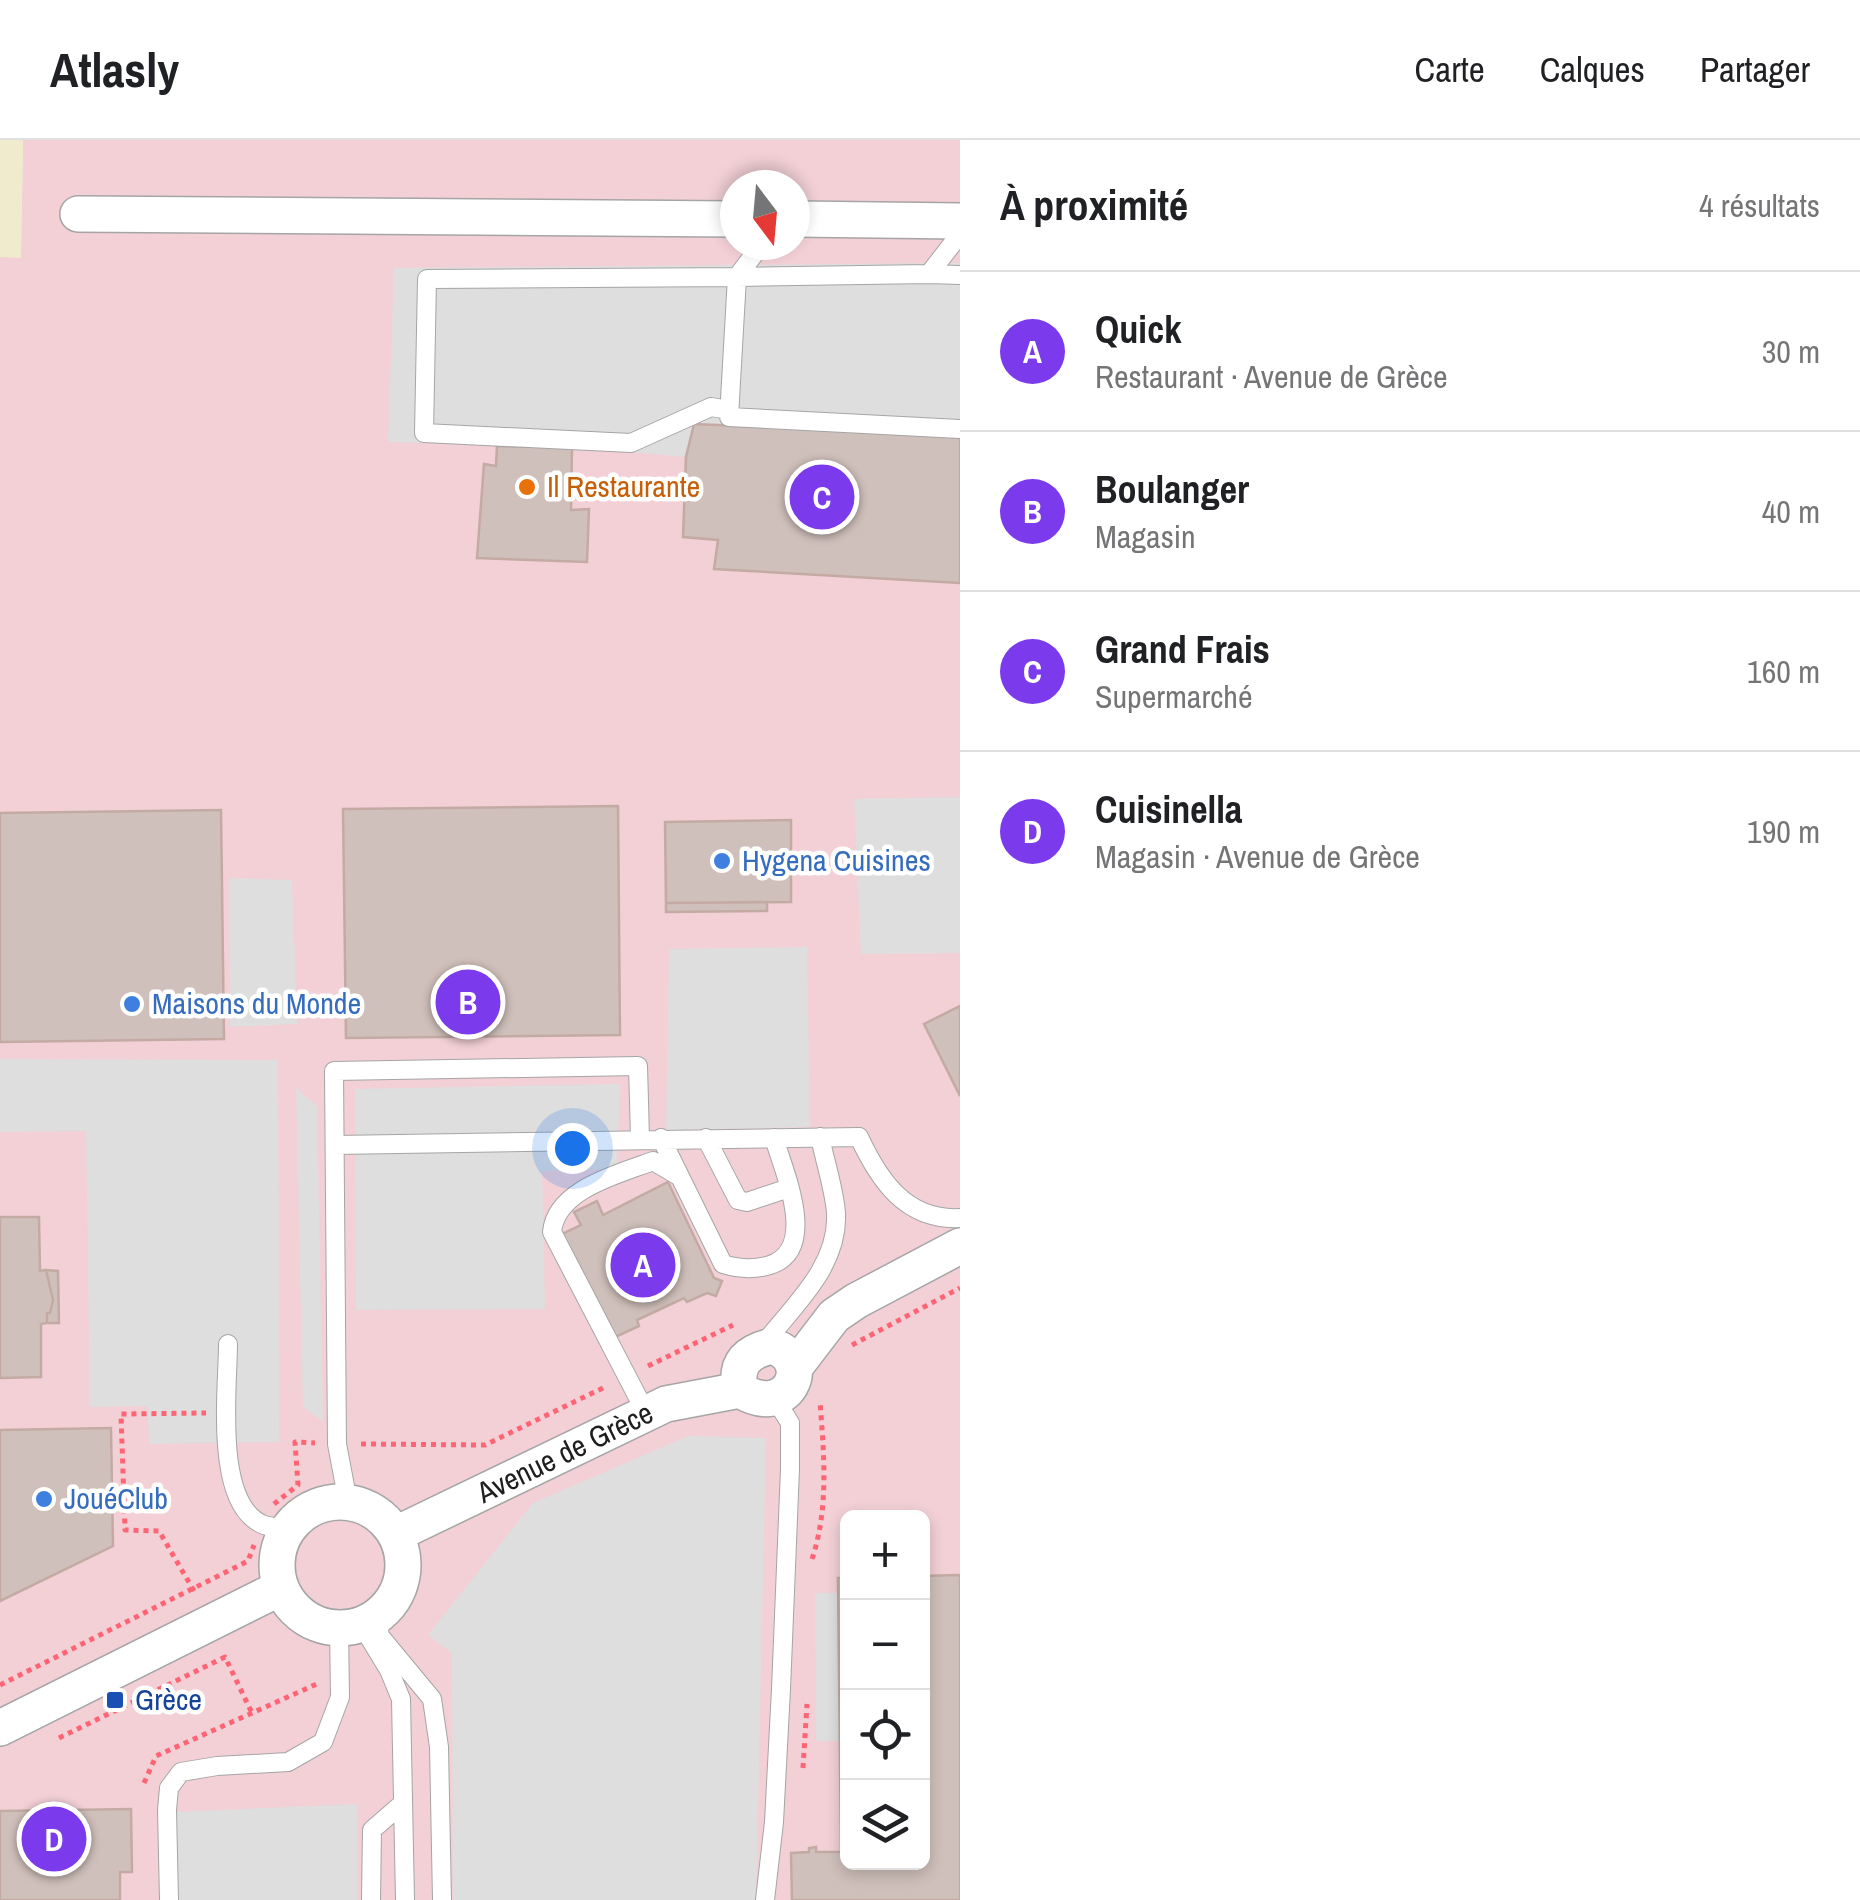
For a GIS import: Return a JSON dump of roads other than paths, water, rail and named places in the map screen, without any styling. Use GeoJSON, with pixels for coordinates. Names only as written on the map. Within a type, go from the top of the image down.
{"type":"FeatureCollection","features":[{"type":"Feature","properties":{"kind":"street"},"geometry":{"type":"LineString","coordinates":[[78,214],[720,219]]}},
{"type":"Feature","properties":{"kind":"street"},"geometry":{"type":"LineString","coordinates":[[810,220],[960,221]]}},
{"type":"Feature","properties":{"kind":"street"},"geometry":{"type":"LineString","coordinates":[[775,1399],[760,1401],[759,1357],[838,1333],[856,1301],[960,1246]]}},
{"type":"Feature","properties":{"kind":"street","name":"Avenue de Grèce"},"geometry":{"type":"LineString","coordinates":[[396,1534],[759,1357]]}},
{"type":"Feature","properties":{"kind":"street"},"geometry":{"type":"LineString","coordinates":[[348,1502],[383,1518],[396,1534],[402,1555],[402,1577],[394,1597],[360,1622],[320,1625],[304,1617],[280,1588],[274,1527],[303,1512],[325,1503],[348,1502]]}},
{"type":"Feature","properties":{"kind":"street"},"geometry":{"type":"LineString","coordinates":[[0,1728],[280,1588]]}},
{"type":"Feature","properties":{"kind":"lane"},"geometry":{"type":"LineString","coordinates":[[929,274],[960,234]]}},
{"type":"Feature","properties":{"kind":"lane"},"geometry":{"type":"LineString","coordinates":[[749,260],[736,277],[728,417],[960,428]]}},
{"type":"Feature","properties":{"kind":"lane"},"geometry":{"type":"LineString","coordinates":[[729,410],[711,407],[631,442],[424,433],[427,279],[960,275]]}},
{"type":"Feature","properties":{"kind":"lane"},"geometry":{"type":"LineString","coordinates":[[348,1502],[337,1444],[334,1071],[638,1066],[640,1138]]}},
{"type":"Feature","properties":{"kind":"lane"},"geometry":{"type":"LineString","coordinates":[[759,1357],[819,1276],[836,1236],[836,1211],[820,1137]]}},
{"type":"Feature","properties":{"kind":"lane"},"geometry":{"type":"LineString","coordinates":[[334,1145],[858,1137],[872,1166],[902,1204],[950,1219],[960,1218]]}},
{"type":"Feature","properties":{"kind":"lane"},"geometry":{"type":"LineString","coordinates":[[662,1138],[723,1264],[756,1269],[776,1264],[790,1253],[796,1240],[795,1210],[774,1138]]}},
{"type":"Feature","properties":{"kind":"lane"},"geometry":{"type":"LineString","coordinates":[[706,1138],[738,1200],[748,1202],[789,1188]]}},
{"type":"Feature","properties":{"kind":"lane"},"geometry":{"type":"LineString","coordinates":[[656,1408],[626,1376],[552,1232],[553,1219],[563,1204],[596,1184],[653,1161],[680,1177]]}},
{"type":"Feature","properties":{"kind":"lane"},"geometry":{"type":"LineString","coordinates":[[228,1344],[228,1456],[233,1488],[245,1510],[274,1527]]}},
{"type":"Feature","properties":{"kind":"lane"},"geometry":{"type":"LineString","coordinates":[[765,1900],[774,1822],[790,1469],[790,1423],[775,1399]]}},
{"type":"Feature","properties":{"kind":"lane"},"geometry":{"type":"LineString","coordinates":[[169,1900],[169,1788],[181,1772],[288,1762],[322,1742],[340,1698],[340,1675],[360,1622]]}},
{"type":"Feature","properties":{"kind":"lane"},"geometry":{"type":"LineString","coordinates":[[360,1622],[402,1699],[404,1900]]}},
{"type":"Feature","properties":{"kind":"lane"},"geometry":{"type":"LineString","coordinates":[[360,1622],[379,1635],[432,1699],[439,1747],[442,1900]]}},
{"type":"Feature","properties":{"kind":"lane"},"geometry":{"type":"LineString","coordinates":[[371,1900],[372,1830],[403,1802]]}},
{"type":"Feature","properties":{"kind":"place","name":"Il Restaurante"},"geometry":{"type":"Point","coordinates":[527,487]}},
{"type":"Feature","properties":{"kind":"place","name":"Grand Frais"},"geometry":{"type":"Point","coordinates":[822,497]}},
{"type":"Feature","properties":{"kind":"place","name":"Hygena Cuisines"},"geometry":{"type":"Point","coordinates":[722,861]}},
{"type":"Feature","properties":{"kind":"place","name":"Boulanger"},"geometry":{"type":"Point","coordinates":[468,1002]}},
{"type":"Feature","properties":{"kind":"place","name":"Maisons du Monde"},"geometry":{"type":"Point","coordinates":[132,1004]}},
{"type":"Feature","properties":{"kind":"place","name":"Quick"},"geometry":{"type":"Point","coordinates":[643,1265]}},
{"type":"Feature","properties":{"kind":"place","name":"JouéClub"},"geometry":{"type":"Point","coordinates":[44,1499]}},
{"type":"Feature","properties":{"kind":"place","name":"Grèce"},"geometry":{"type":"Point","coordinates":[115,1700]}},
{"type":"Feature","properties":{"kind":"place","name":"Cuisinella"},"geometry":{"type":"Point","coordinates":[54,1839]}}]}
